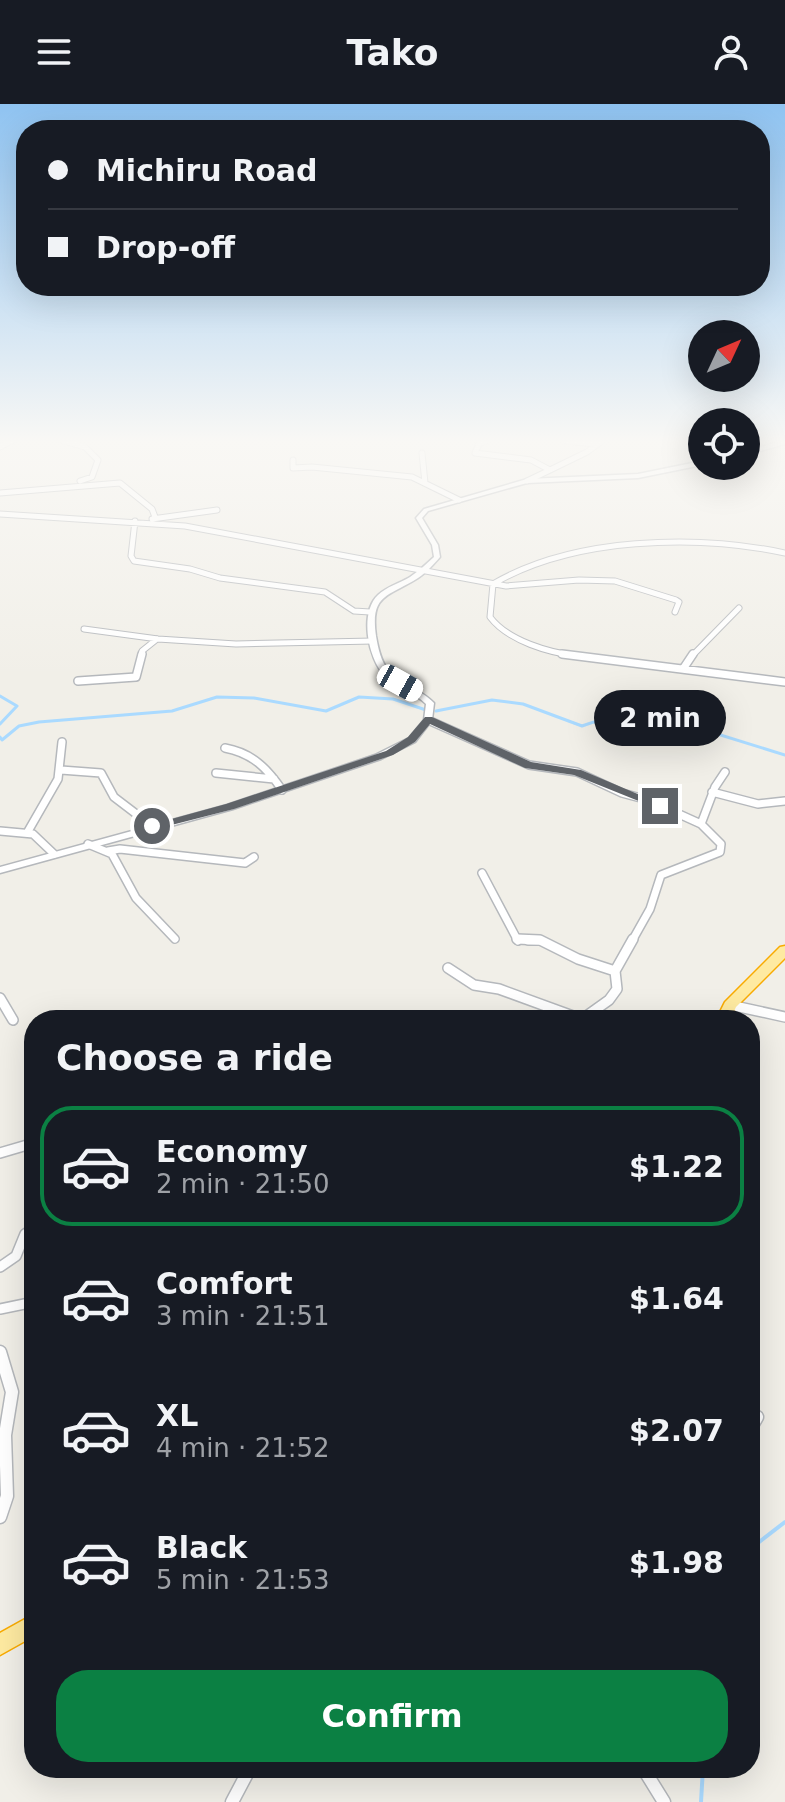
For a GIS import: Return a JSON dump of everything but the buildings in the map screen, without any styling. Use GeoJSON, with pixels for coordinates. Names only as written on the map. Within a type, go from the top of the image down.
{"type":"FeatureCollection","features":[{"type":"Feature","properties":{"kind":"highway"},"geometry":{"type":"LineString","coordinates":[[728,1010],[785,950]]}},
{"type":"Feature","properties":{"kind":"highway"},"geometry":{"type":"LineString","coordinates":[[2,1638],[24,1628]]}},
{"type":"Feature","properties":{"kind":"street"},"geometry":{"type":"LineString","coordinates":[[82,518],[148,521],[234,533],[514,587],[579,580],[615,581],[676,600],[679,602],[675,612]]}},
{"type":"Feature","properties":{"kind":"street"},"geometry":{"type":"LineString","coordinates":[[148,521],[153,518]]}},
{"type":"Feature","properties":{"kind":"street"},"geometry":{"type":"LineString","coordinates":[[0,870],[282,790],[390,753],[412,740],[428,720],[430,703],[389,675],[376,654],[370,612],[377,597],[425,569],[437,557],[421,518]]}},
{"type":"Feature","properties":{"kind":"street"},"geometry":{"type":"LineString","coordinates":[[135,521],[131,556],[134,561],[190,569],[220,578],[315,590],[333,595],[357,612],[370,612]]}},
{"type":"Feature","properties":{"kind":"street"},"geometry":{"type":"LineString","coordinates":[[493,584],[512,572],[540,562],[593,551],[704,542],[739,544],[785,553]]}},
{"type":"Feature","properties":{"kind":"street"},"geometry":{"type":"LineString","coordinates":[[493,584],[490,617],[494,623],[536,647],[560,654],[785,682]]}},
{"type":"Feature","properties":{"kind":"street"},"geometry":{"type":"LineString","coordinates":[[683,669],[697,648],[739,608]]}},
{"type":"Feature","properties":{"kind":"street"},"geometry":{"type":"LineString","coordinates":[[84,629],[158,639],[236,644],[373,641]]}},
{"type":"Feature","properties":{"kind":"street"},"geometry":{"type":"LineString","coordinates":[[78,681],[136,677],[142,651],[158,639]]}},
{"type":"Feature","properties":{"kind":"street"},"geometry":{"type":"LineString","coordinates":[[428,720],[529,765],[583,774],[701,824],[721,844],[722,849],[661,875],[650,909],[615,971],[618,984],[615,993],[594,1010]]}},
{"type":"Feature","properties":{"kind":"street"},"geometry":{"type":"LineString","coordinates":[[27,833],[57,787],[62,742]]}},
{"type":"Feature","properties":{"kind":"street"},"geometry":{"type":"LineString","coordinates":[[225,748],[253,757],[268,768],[282,790]]}},
{"type":"Feature","properties":{"kind":"street"},"geometry":{"type":"LineString","coordinates":[[61,770],[101,773],[102,783],[118,802],[152,826]]}},
{"type":"Feature","properties":{"kind":"street"},"geometry":{"type":"LineString","coordinates":[[701,824],[712,792],[725,772]]}},
{"type":"Feature","properties":{"kind":"street"},"geometry":{"type":"LineString","coordinates":[[216,773],[274,779]]}},
{"type":"Feature","properties":{"kind":"street"},"geometry":{"type":"LineString","coordinates":[[712,792],[745,801],[774,804],[785,801]]}},
{"type":"Feature","properties":{"kind":"street"},"geometry":{"type":"LineString","coordinates":[[0,831],[27,833],[54,854]]}},
{"type":"Feature","properties":{"kind":"street"},"geometry":{"type":"LineString","coordinates":[[88,844],[108,851],[120,849],[230,862],[245,863],[254,857]]}},
{"type":"Feature","properties":{"kind":"street"},"geometry":{"type":"LineString","coordinates":[[108,851],[136,898],[175,939]]}},
{"type":"Feature","properties":{"kind":"street"},"geometry":{"type":"LineString","coordinates":[[482,873],[518,941],[540,940],[615,971]]}},
{"type":"Feature","properties":{"kind":"street"},"geometry":{"type":"LineString","coordinates":[[448,968],[474,985],[499,989],[555,1010]]}},
{"type":"Feature","properties":{"kind":"street"},"geometry":{"type":"LineString","coordinates":[[0,998],[13,1020]]}},
{"type":"Feature","properties":{"kind":"street"},"geometry":{"type":"LineString","coordinates":[[730,1005],[753,1010]]}},
{"type":"Feature","properties":{"kind":"street"},"geometry":{"type":"LineString","coordinates":[[760,1012],[785,1017]]}},
{"type":"Feature","properties":{"kind":"street"},"geometry":{"type":"LineString","coordinates":[[0,1153],[24,1146]]}},
{"type":"Feature","properties":{"kind":"street"},"geometry":{"type":"LineString","coordinates":[[0,1267],[16,1256],[24,1236]]}},
{"type":"Feature","properties":{"kind":"street"},"geometry":{"type":"LineString","coordinates":[[0,1309],[24,1304]]}},
{"type":"Feature","properties":{"kind":"street"},"geometry":{"type":"LineString","coordinates":[[0,1352],[12,1392],[2,1439],[7,1496],[0,1517]]}},
{"type":"Feature","properties":{"kind":"street"},"geometry":{"type":"LineString","coordinates":[[232,1802],[245,1778]]}},
{"type":"Feature","properties":{"kind":"street"},"geometry":{"type":"LineString","coordinates":[[649,1778],[664,1802]]}},
{"type":"Feature","properties":{"kind":"waterway"},"geometry":{"type":"LineString","coordinates":[[0,696],[17,706],[0,724]]}},
{"type":"Feature","properties":{"kind":"waterway"},"geometry":{"type":"LineString","coordinates":[[0,737],[2,740],[19,726],[39,722],[172,711],[217,697],[254,698],[326,711],[359,697],[393,699],[429,711]]}},
{"type":"Feature","properties":{"kind":"waterway"},"geometry":{"type":"LineString","coordinates":[[436,711],[492,700],[523,704],[582,726],[617,718],[640,720],[674,733],[698,728],[785,755]]}},
{"type":"Feature","properties":{"kind":"waterway"},"geometry":{"type":"LineString","coordinates":[[760,1541],[785,1522]]}},
{"type":"Feature","properties":{"kind":"waterway"},"geometry":{"type":"LineString","coordinates":[[701,1802],[702,1778]]}},
{"type":"Feature","properties":{"kind":"route"},"geometry":{"type":"LineString","coordinates":[[152,826],[230,807],[390,753],[412,740],[428,720],[502,755],[543,769],[568,770],[590,776],[622,793],[660,806]]}}]}
